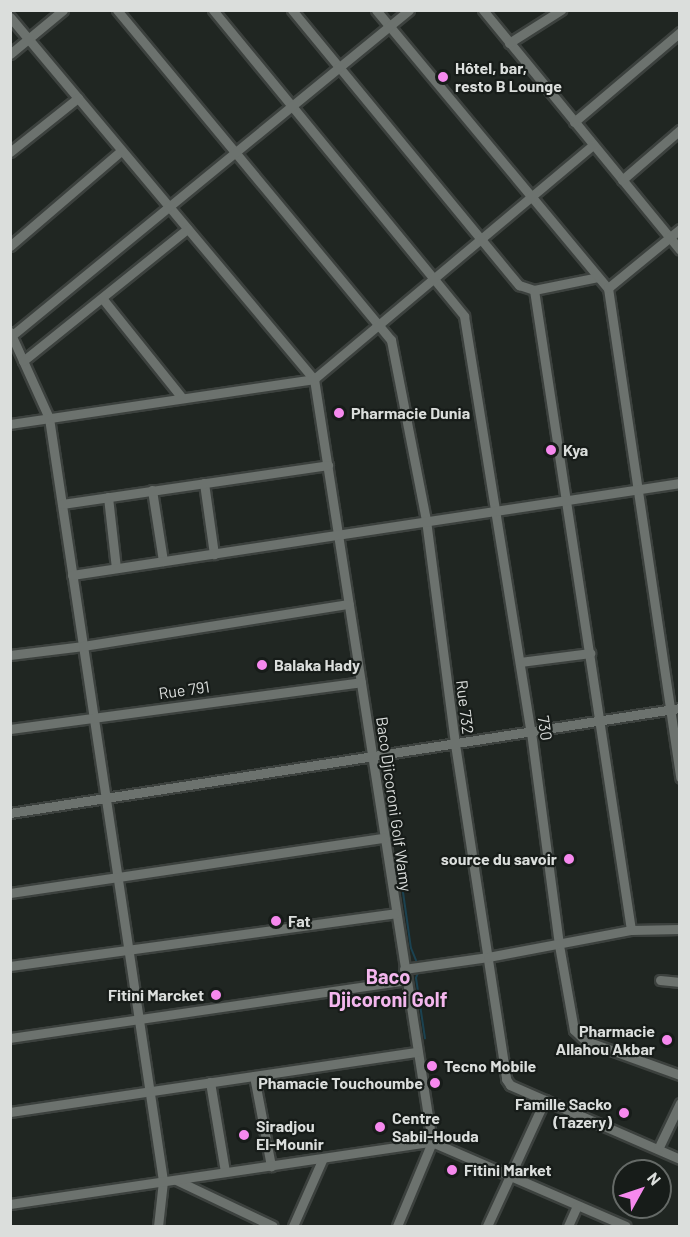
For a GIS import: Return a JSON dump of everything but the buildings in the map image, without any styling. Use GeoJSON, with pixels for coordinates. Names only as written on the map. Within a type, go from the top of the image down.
{"type":"FeatureCollection","features":[{"type":"Feature","properties":{"kind":"street"},"geometry":{"type":"LineString","coordinates":[[10,54],[63,10]]}},
{"type":"Feature","properties":{"kind":"street"},"geometry":{"type":"LineString","coordinates":[[117,10],[379,325]]}},
{"type":"Feature","properties":{"kind":"street"},"geometry":{"type":"LineString","coordinates":[[213,10],[434,279]]}},
{"type":"Feature","properties":{"kind":"street"},"geometry":{"type":"LineString","coordinates":[[292,10],[519,285],[534,290],[598,277]]}},
{"type":"Feature","properties":{"kind":"street"},"geometry":{"type":"LineString","coordinates":[[376,10],[608,288],[637,490],[674,709],[680,778]]}},
{"type":"Feature","properties":{"kind":"street"},"geometry":{"type":"LineString","coordinates":[[158,1227],[163,1181],[49,418],[11,335],[409,10]]}},
{"type":"Feature","properties":{"kind":"street"},"geometry":{"type":"LineString","coordinates":[[483,10],[680,250]]}},
{"type":"Feature","properties":{"kind":"street"},"geometry":{"type":"LineString","coordinates":[[509,43],[559,11]]}},
{"type":"Feature","properties":{"kind":"street"},"geometry":{"type":"LineString","coordinates":[[10,17],[314,379]]}},
{"type":"Feature","properties":{"kind":"street"},"geometry":{"type":"LineString","coordinates":[[574,122],[680,32]]}},
{"type":"Feature","properties":{"kind":"street"},"geometry":{"type":"LineString","coordinates":[[10,152],[78,98]]}},
{"type":"Feature","properties":{"kind":"street"},"geometry":{"type":"LineString","coordinates":[[622,180],[680,130]]}},
{"type":"Feature","properties":{"kind":"street"},"geometry":{"type":"LineString","coordinates":[[10,423],[314,379],[593,145]]}},
{"type":"Feature","properties":{"kind":"street"},"geometry":{"type":"LineString","coordinates":[[10,246],[122,151]]}},
{"type":"Feature","properties":{"kind":"street"},"geometry":{"type":"LineString","coordinates":[[608,288],[680,228]]}},
{"type":"Feature","properties":{"kind":"street"},"geometry":{"type":"LineString","coordinates":[[23,361],[187,229]]}},
{"type":"Feature","properties":{"kind":"street","name":"730"},"geometry":{"type":"LineString","coordinates":[[434,279],[464,316],[531,732],[559,945],[574,1030],[579,1037],[680,1075]]}},
{"type":"Feature","properties":{"kind":"street"},"geometry":{"type":"LineString","coordinates":[[534,290],[631,930]]}},
{"type":"Feature","properties":{"kind":"street"},"geometry":{"type":"LineString","coordinates":[[102,298],[182,399]]}},
{"type":"Feature","properties":{"kind":"street","name":"Rue 732"},"geometry":{"type":"LineString","coordinates":[[379,325],[391,340],[426,520],[455,744],[506,1079],[510,1085],[545,1100]]}},
{"type":"Feature","properties":{"kind":"street","name":"Baco Djicoroni Golf Wamy"},"geometry":{"type":"LineString","coordinates":[[314,379],[432,1142]]}},
{"type":"Feature","properties":{"kind":"street"},"geometry":{"type":"LineString","coordinates":[[62,504],[328,465]]}},
{"type":"Feature","properties":{"kind":"street"},"geometry":{"type":"LineString","coordinates":[[204,483],[214,554]]}},
{"type":"Feature","properties":{"kind":"street"},"geometry":{"type":"LineString","coordinates":[[72,575],[680,483]]}},
{"type":"Feature","properties":{"kind":"street"},"geometry":{"type":"LineString","coordinates":[[152,490],[163,561]]}},
{"type":"Feature","properties":{"kind":"street"},"geometry":{"type":"LineString","coordinates":[[108,497],[116,568]]}},
{"type":"Feature","properties":{"kind":"street"},"geometry":{"type":"LineString","coordinates":[[10,655],[83,646],[349,604]]}},
{"type":"Feature","properties":{"kind":"street"},"geometry":{"type":"LineString","coordinates":[[519,662],[590,653]]}},
{"type":"Feature","properties":{"kind":"street","name":"Rue 791"},"geometry":{"type":"LineString","coordinates":[[10,729],[361,682]]}},
{"type":"Feature","properties":{"kind":"street"},"geometry":{"type":"LineString","coordinates":[[10,813],[674,709]]}},
{"type":"Feature","properties":{"kind":"street"},"geometry":{"type":"LineString","coordinates":[[10,893],[384,838]]}},
{"type":"Feature","properties":{"kind":"street"},"geometry":{"type":"LineString","coordinates":[[10,966],[395,913]]}},
{"type":"Feature","properties":{"kind":"street"},"geometry":{"type":"LineString","coordinates":[[404,969],[559,945],[631,930],[680,929]]}},
{"type":"Feature","properties":{"kind":"street"},"geometry":{"type":"LineString","coordinates":[[10,1038],[406,980]]}},
{"type":"Feature","properties":{"kind":"street"},"geometry":{"type":"LineString","coordinates":[[660,980],[680,982]]}},
{"type":"Feature","properties":{"kind":"street"},"geometry":{"type":"LineString","coordinates":[[10,1112],[418,1052]]}},
{"type":"Feature","properties":{"kind":"street"},"geometry":{"type":"LineString","coordinates":[[254,1076],[270,1166]]}},
{"type":"Feature","properties":{"kind":"street"},"geometry":{"type":"LineString","coordinates":[[210,1082],[225,1172]]}},
{"type":"Feature","properties":{"kind":"street"},"geometry":{"type":"LineString","coordinates":[[487,1227],[545,1100],[680,1159]]}},
{"type":"Feature","properties":{"kind":"street"},"geometry":{"type":"LineString","coordinates":[[658,1149],[680,1103]]}},
{"type":"Feature","properties":{"kind":"street"},"geometry":{"type":"LineString","coordinates":[[397,1227],[432,1142]]}},
{"type":"Feature","properties":{"kind":"street"},"geometry":{"type":"LineString","coordinates":[[10,1204],[432,1142],[626,1227]]}},
{"type":"Feature","properties":{"kind":"street"},"geometry":{"type":"LineString","coordinates":[[293,1227],[323,1158]]}},
{"type":"Feature","properties":{"kind":"street"},"geometry":{"type":"LineString","coordinates":[[176,1180],[273,1227]]}},
{"type":"Feature","properties":{"kind":"street"},"geometry":{"type":"LineString","coordinates":[[568,1227],[578,1206]]}},
{"type":"Feature","properties":{"kind":"waterway"},"geometry":{"type":"LineString","coordinates":[[109,803],[159,795]]}},
{"type":"Feature","properties":{"kind":"waterway"},"geometry":{"type":"LineString","coordinates":[[77,807],[103,804]]}},
{"type":"Feature","properties":{"kind":"waterway"},"geometry":{"type":"LineString","coordinates":[[398,857],[411,948],[418,965]]}},
{"type":"Feature","properties":{"kind":"waterway"},"geometry":{"type":"LineString","coordinates":[[419,970],[416,978],[425,1038]]}},
{"type":"Feature","properties":{"kind":"place","name":"Hôtel, bar, resto B Lounge"},"geometry":{"type":"Point","coordinates":[443,77]}},
{"type":"Feature","properties":{"kind":"place","name":"Pharmacie Dunia"},"geometry":{"type":"Point","coordinates":[339,413]}},
{"type":"Feature","properties":{"kind":"place","name":"Kya"},"geometry":{"type":"Point","coordinates":[551,450]}},
{"type":"Feature","properties":{"kind":"place","name":"Balaka Hady"},"geometry":{"type":"Point","coordinates":[262,665]}},
{"type":"Feature","properties":{"kind":"place","name":"source du savoir"},"geometry":{"type":"Point","coordinates":[569,859]}},
{"type":"Feature","properties":{"kind":"place","name":"Fat"},"geometry":{"type":"Point","coordinates":[276,921]}},
{"type":"Feature","properties":{"kind":"place","name":"Fitini Marcket"},"geometry":{"type":"Point","coordinates":[216,995]}},
{"type":"Feature","properties":{"kind":"place","name":"Pharmacie Allahou Akbar"},"geometry":{"type":"Point","coordinates":[667,1040]}},
{"type":"Feature","properties":{"kind":"place","name":"Tecno Mobile"},"geometry":{"type":"Point","coordinates":[432,1066]}},
{"type":"Feature","properties":{"kind":"place","name":"Phamacie Touchoumbe"},"geometry":{"type":"Point","coordinates":[435,1083]}},
{"type":"Feature","properties":{"kind":"place","name":"Famille Sacko (Tazery)"},"geometry":{"type":"Point","coordinates":[624,1113]}},
{"type":"Feature","properties":{"kind":"place","name":"Centre Sabil-Houda"},"geometry":{"type":"Point","coordinates":[380,1127]}},
{"type":"Feature","properties":{"kind":"place","name":"Siradjou El-Mounir"},"geometry":{"type":"Point","coordinates":[244,1135]}},
{"type":"Feature","properties":{"kind":"place","name":"Fitini Market"},"geometry":{"type":"Point","coordinates":[452,1170]}},
{"type":"Feature","properties":{"kind":"district","name":"Baco Djicoroni Golf"},"geometry":{"type":"Point","coordinates":[388,988]}}]}
